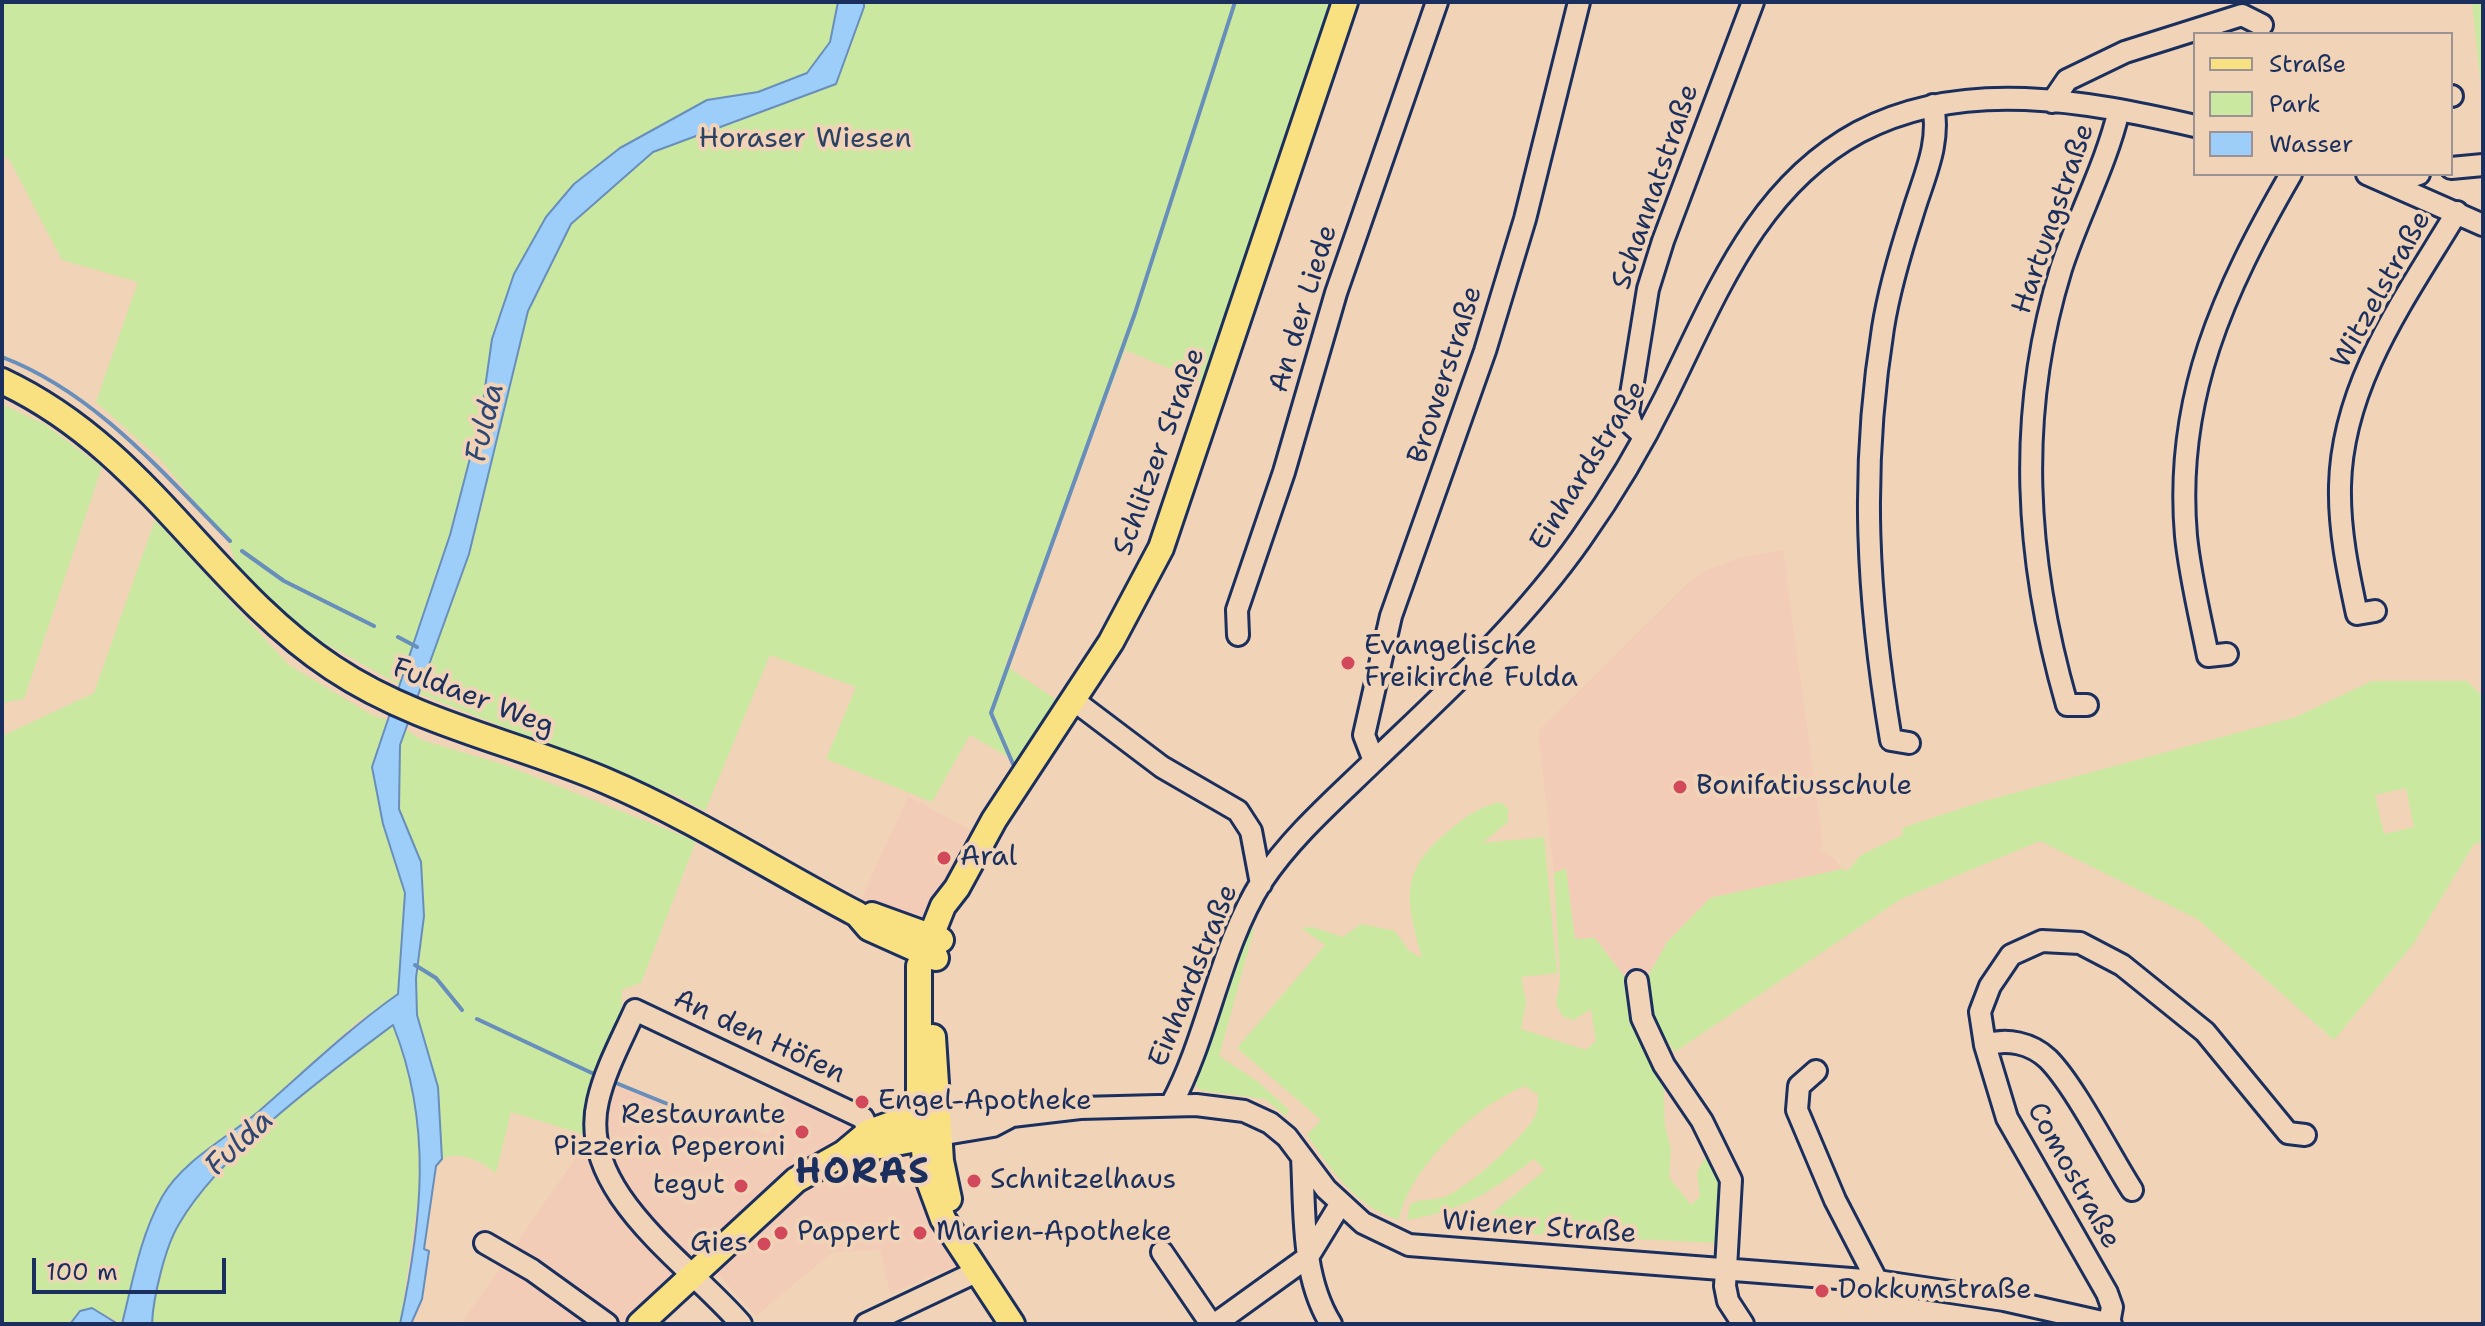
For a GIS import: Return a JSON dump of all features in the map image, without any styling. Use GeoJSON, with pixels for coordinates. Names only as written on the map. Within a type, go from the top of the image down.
{"type":"FeatureCollection","features":[{"type":"Feature","properties":{"kind":"main road","name":"Schlitzer Straße"},"geometry":{"type":"LineString","coordinates":[[1012,1324],[976,1272],[934,1201],[924,1164],[930,1127],[918,979],[957,888],[994,820],[1133,605],[1173,519],[1345,2]]}},
{"type":"Feature","properties":{"kind":"main road","name":"Fuldaer Weg"},"geometry":{"type":"LineString","coordinates":[[2,381],[59,413],[117,457],[270,616],[352,681],[450,726],[641,796],[857,914],[875,915],[932,947]]}},
{"type":"Feature","properties":{"kind":"main road"},"geometry":{"type":"LineString","coordinates":[[640,1324],[782,1191],[844,1153],[869,1132],[930,1127]]}},
{"type":"Feature","properties":{"kind":"main road"},"geometry":{"type":"LineString","coordinates":[[844,1153],[930,1127]]}},
{"type":"Feature","properties":{"kind":"street","name":"An der Liede"},"geometry":{"type":"LineString","coordinates":[[1238,635],[1237,610],[1284,472],[1336,293],[1437,2]]}},
{"type":"Feature","properties":{"kind":"street","name":"Browerstraße"},"geometry":{"type":"LineString","coordinates":[[1374,761],[1364,735],[1387,629],[1490,337],[1525,219],[1579,2]]}},
{"type":"Feature","properties":{"kind":"street","name":"Schannatstraße"},"geometry":{"type":"LineString","coordinates":[[1644,436],[1632,425],[1628,413],[1648,289],[1663,241],[1753,2]]}},
{"type":"Feature","properties":{"kind":"street"},"geometry":{"type":"LineString","coordinates":[[2052,102],[2067,80],[2125,52],[2242,15],[2262,25]]}},
{"type":"Feature","properties":{"kind":"street","name":"Einhardstraße"},"geometry":{"type":"LineString","coordinates":[[1171,1105],[1187,1072],[1237,935],[1261,884],[1312,822],[1529,606],[1596,518],[1644,436],[1733,261],[1780,194],[1843,142],[1877,124],[1933,105],[1982,98],[2052,102],[2119,110],[2193,126]]}},
{"type":"Feature","properties":{"kind":"street"},"geometry":{"type":"LineString","coordinates":[[1909,743],[1891,740],[1882,690],[1869,578],[1867,468],[1887,312],[1899,256],[1936,145],[1933,105]]}},
{"type":"Feature","properties":{"kind":"street","name":"Hartungstraße"},"geometry":{"type":"LineString","coordinates":[[2087,705],[2067,705],[2048,634],[2032,535],[2031,431],[2048,314],[2070,239],[2111,139],[2119,110]]}},
{"type":"Feature","properties":{"kind":"street"},"geometry":{"type":"LineString","coordinates":[[2453,168],[2483,165]]}},
{"type":"Feature","properties":{"kind":"street"},"geometry":{"type":"LineString","coordinates":[[2227,654],[2208,656],[2188,548],[2185,478],[2193,403],[2209,339],[2228,291],[2290,176]]}},
{"type":"Feature","properties":{"kind":"street"},"geometry":{"type":"LineString","coordinates":[[2373,176],[2483,225]]}},
{"type":"Feature","properties":{"kind":"street"},"geometry":{"type":"LineString","coordinates":[[2392,183],[2413,176]]}},
{"type":"Feature","properties":{"kind":"street","name":"Witzelstraße"},"geometry":{"type":"LineString","coordinates":[[2375,611],[2357,614],[2344,553],[2340,485],[2344,445],[2357,394],[2376,350],[2457,212]]}},
{"type":"Feature","properties":{"kind":"street"},"geometry":{"type":"LineString","coordinates":[[1072,699],[1162,767],[1238,811],[1251,831],[1261,884]]}},
{"type":"Feature","properties":{"kind":"street","name":"Comostraße"},"geometry":{"type":"LineString","coordinates":[[2110,1324],[2112,1307],[2107,1293],[2007,1118],[1985,1045],[1980,1012],[1990,986],[2011,955],[2042,941],[2080,943],[2122,965],[2205,1032],[2288,1133],[2305,1135]]}},
{"type":"Feature","properties":{"kind":"street"},"geometry":{"type":"LineString","coordinates":[[1637,981],[1642,1018],[1664,1065],[1702,1121],[1731,1180],[1725,1286],[1728,1301],[1743,1324]]}},
{"type":"Feature","properties":{"kind":"street","name":"An den Höfen"},"geometry":{"type":"LineString","coordinates":[[695,1275],[635,1215],[606,1178],[596,1145],[597,1102],[635,1010],[863,1118],[869,1132]]}},
{"type":"Feature","properties":{"kind":"street"},"geometry":{"type":"LineString","coordinates":[[1985,1045],[2001,1040],[2024,1044],[2048,1059],[2132,1190]]}},
{"type":"Feature","properties":{"kind":"street"},"geometry":{"type":"LineString","coordinates":[[1816,1071],[1799,1086],[1797,1110],[1835,1200],[1877,1281]]}},
{"type":"Feature","properties":{"kind":"street","name":"Wiener Straße"},"geometry":{"type":"LineString","coordinates":[[930,1127],[989,1109],[1012,1116],[1080,1108],[1171,1105],[1244,1111],[1270,1123],[1302,1155],[1341,1203],[1363,1223],[1390,1239],[1429,1249],[1877,1281],[2004,1300],[2110,1324]]}},
{"type":"Feature","properties":{"kind":"street"},"geometry":{"type":"LineString","coordinates":[[1302,1155],[1308,1257],[1322,1310],[1331,1324]]}},
{"type":"Feature","properties":{"kind":"street"},"geometry":{"type":"LineString","coordinates":[[1162,1252],[1213,1324],[1308,1257],[1341,1203]]}},
{"type":"Feature","properties":{"kind":"street"},"geometry":{"type":"LineString","coordinates":[[485,1243],[532,1270],[607,1324]]}},
{"type":"Feature","properties":{"kind":"street"},"geometry":{"type":"LineString","coordinates":[[866,1324],[976,1272]]}},
{"type":"Feature","properties":{"kind":"street"},"geometry":{"type":"LineString","coordinates":[[695,1275],[741,1324]]}},
{"type":"Feature","properties":{"kind":"shaded area","name":"Bonifatiusschule"},"geometry":{"type":"Polygon","coordinates":[[[1783,550],[1823,843],[1820,851],[1835,859],[1842,869],[1710,898],[1667,942],[1646,979],[1628,981],[1595,938],[1575,940],[1566,869],[1554,873],[1538,731],[1688,583],[1706,570],[1739,558],[1783,550]]]}},
{"type":"Feature","properties":{"kind":"shaded area"},"geometry":{"type":"Polygon","coordinates":[[[908,796],[976,833],[930,910],[922,918],[902,916],[861,899],[908,796]]]}},
{"type":"Feature","properties":{"kind":"shaded area"},"geometry":{"type":"Polygon","coordinates":[[[605,1081],[769,1135],[786,1088],[857,1122],[895,1153],[916,1162],[959,1265],[890,1293],[880,1250],[833,1252],[756,1316],[697,1251],[622,1324],[461,1324],[576,1157],[581,1155],[605,1081]]]}},
{"type":"Feature","properties":{"kind":"green space","name":"Horaser Wiesen"},"geometry":{"type":"Polygon","coordinates":[[[2,2],[1330,2],[1202,382],[1125,350],[1005,665],[1058,701],[1015,761],[970,735],[932,802],[826,759],[856,687],[770,655],[705,811],[680,797],[418,693],[469,554],[528,311],[571,224],[604,194],[579,193],[492,339],[481,416],[450,535],[400,685],[308,634],[275,605],[237,567],[229,543],[160,459],[96,402],[138,282],[62,260],[9,159],[2,156],[2,2]]]}},
{"type":"Feature","properties":{"kind":"green space"},"geometry":{"type":"Polygon","coordinates":[[[2472,2],[2483,2],[2483,79],[2480,79],[2472,2]]]}},
{"type":"Feature","properties":{"kind":"green space"},"geometry":{"type":"Polygon","coordinates":[[[2,404],[46,425],[102,467],[24,699],[2,703],[2,404]]]}},
{"type":"Feature","properties":{"kind":"green space"},"geometry":{"type":"Polygon","coordinates":[[[155,520],[289,665],[372,715],[388,720],[372,767],[383,824],[405,893],[398,994],[356,1023],[256,1113],[196,1160],[164,1193],[122,1324],[92,1308],[71,1320],[70,1324],[2,1324],[2,736],[94,693],[155,520]]]}},
{"type":"Feature","properties":{"kind":"green space"},"geometry":{"type":"Polygon","coordinates":[[[2372,681],[2467,681],[2483,697],[2483,841],[2474,844],[2414,943],[2334,1040],[2199,920],[2040,841],[1901,899],[1675,1052],[1649,1016],[1646,980],[1667,942],[1710,898],[1842,869],[1848,871],[1861,855],[1903,835],[1902,828],[1981,802],[2296,717],[2372,681]],[[2406,788],[2375,795],[2384,834],[2414,827],[2406,788]]]}},
{"type":"Feature","properties":{"kind":"green space"},"geometry":{"type":"Polygon","coordinates":[[[405,729],[422,740],[505,765],[696,841],[641,983],[622,990],[621,1016],[582,1134],[511,1112],[496,1173],[477,1161],[463,1157],[442,1159],[438,1087],[417,1015],[416,978],[424,916],[399,809],[400,744],[405,729]]]}},
{"type":"Feature","properties":{"kind":"green space"},"geometry":{"type":"Polygon","coordinates":[[[1500,802],[1508,808],[1508,822],[1482,843],[1544,837],[1557,973],[1521,977],[1526,1002],[1521,1029],[1586,1050],[1596,1041],[1591,1009],[1574,1020],[1563,1017],[1556,1004],[1560,981],[1554,873],[1566,868],[1575,939],[1595,938],[1628,981],[1633,1027],[1663,1079],[1665,1126],[1671,1150],[1669,1177],[1691,1205],[1700,1197],[1697,1172],[1708,1153],[1721,1181],[1718,1243],[1490,1232],[1485,1219],[1545,1170],[1534,1159],[1461,1205],[1407,1220],[1410,1204],[1441,1198],[1464,1186],[1521,1135],[1536,1114],[1538,1105],[1538,1095],[1525,1086],[1486,1107],[1447,1141],[1416,1180],[1399,1220],[1383,1214],[1346,1186],[1307,1135],[1321,1120],[1237,1048],[1325,945],[1301,928],[1312,927],[1343,937],[1361,924],[1395,931],[1409,951],[1422,958],[1410,902],[1414,873],[1434,844],[1451,829],[1474,812],[1500,802]]]}},
{"type":"Feature","properties":{"kind":"green space"},"geometry":{"type":"Polygon","coordinates":[[[1250,926],[1254,929],[1219,1056],[1257,1081],[1289,1110],[1286,1116],[1265,1099],[1204,1091],[1197,1088],[1195,1080],[1250,926]]]}},
{"type":"Feature","properties":{"kind":"green space"},"geometry":{"type":"Polygon","coordinates":[[[393,1025],[416,1097],[422,1170],[400,1324],[152,1324],[157,1287],[169,1246],[179,1224],[198,1197],[221,1170],[277,1117],[393,1025]]]}},
{"type":"Feature","properties":{"kind":"water","name":"Fulda"},"geometry":{"type":"Polygon","coordinates":[[[838,2],[864,2],[864,7],[836,84],[653,152],[571,224],[528,311],[469,554],[400,745],[399,809],[421,862],[424,916],[416,978],[417,1015],[438,1087],[442,1159],[436,1166],[424,1249],[429,1251],[422,1299],[411,1324],[400,1324],[418,1210],[419,1136],[406,1062],[393,1025],[276,1117],[220,1170],[197,1197],[174,1234],[161,1273],[152,1324],[122,1324],[154,1212],[181,1172],[258,1112],[343,1037],[398,994],[405,893],[383,824],[372,767],[450,535],[481,416],[492,339],[514,274],[546,217],[574,184],[620,148],[707,100],[758,92],[807,73],[830,42],[838,2]]]}},
{"type":"Feature","properties":{"kind":"water"},"geometry":{"type":"Polygon","coordinates":[[[92,1308],[118,1324],[70,1324],[80,1311],[92,1308]]]}},
{"type":"Feature","properties":{"kind":"waterway"},"geometry":{"type":"LineString","coordinates":[[1013,764],[991,713],[1135,313],[1235,2]]}},
{"type":"Feature","properties":{"kind":"waterway"},"geometry":{"type":"LineString","coordinates":[[2,357],[35,372],[97,412],[152,462],[230,541]]}},
{"type":"Feature","properties":{"kind":"waterway"},"geometry":{"type":"LineString","coordinates":[[242,551],[284,581],[374,626]]}},
{"type":"Feature","properties":{"kind":"waterway"},"geometry":{"type":"LineString","coordinates":[[398,637],[417,647]]}},
{"type":"Feature","properties":{"kind":"waterway"},"geometry":{"type":"LineString","coordinates":[[415,965],[436,978],[462,1010]]}},
{"type":"Feature","properties":{"kind":"waterway"},"geometry":{"type":"LineString","coordinates":[[477,1019],[594,1074]]}},
{"type":"Feature","properties":{"kind":"waterway"},"geometry":{"type":"LineString","coordinates":[[616,1083],[702,1118]]}},
{"type":"Feature","properties":{"kind":"place","name":"Evangelische Freikirche Fulda"},"geometry":{"type":"Point","coordinates":[1348,663]}},
{"type":"Feature","properties":{"kind":"place","name":"Bonifatiusschule"},"geometry":{"type":"Point","coordinates":[1680,787]}},
{"type":"Feature","properties":{"kind":"place","name":"Aral"},"geometry":{"type":"Point","coordinates":[944,858]}},
{"type":"Feature","properties":{"kind":"place","name":"Engel-Apotheke"},"geometry":{"type":"Point","coordinates":[862,1102]}},
{"type":"Feature","properties":{"kind":"place","name":"Restaurante Pizzeria Peperoni"},"geometry":{"type":"Point","coordinates":[802,1132]}},
{"type":"Feature","properties":{"kind":"place","name":"Schnitzelhaus"},"geometry":{"type":"Point","coordinates":[974,1181]}},
{"type":"Feature","properties":{"kind":"place","name":"tegut"},"geometry":{"type":"Point","coordinates":[741,1186]}},
{"type":"Feature","properties":{"kind":"place","name":"Pappert"},"geometry":{"type":"Point","coordinates":[781,1233]}},
{"type":"Feature","properties":{"kind":"place","name":"Marien-Apotheke"},"geometry":{"type":"Point","coordinates":[920,1233]}},
{"type":"Feature","properties":{"kind":"place","name":"Gies"},"geometry":{"type":"Point","coordinates":[764,1244]}},
{"type":"Feature","properties":{"kind":"place","name":"Dokkumstraße"},"geometry":{"type":"Point","coordinates":[1822,1291]}},
{"type":"Feature","properties":{"kind":"district","name":"HORAS"},"geometry":{"type":"Point","coordinates":[863,1174]}}]}
